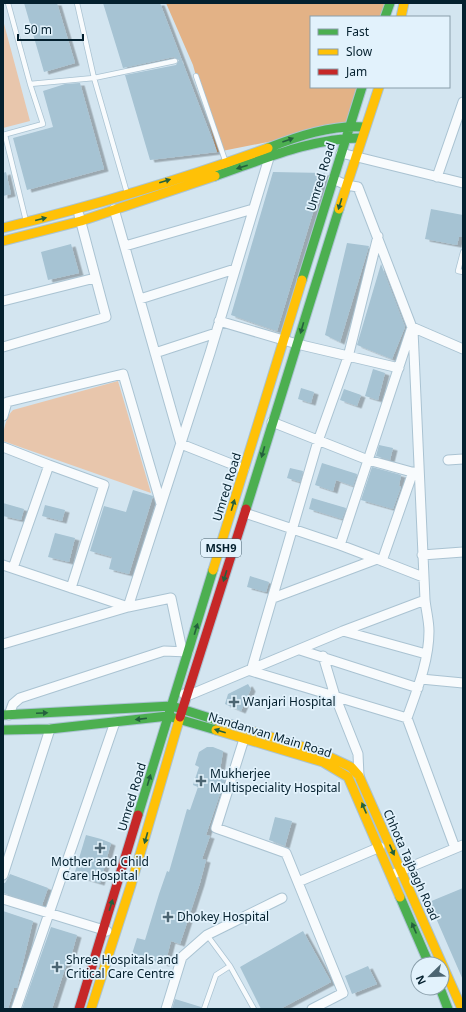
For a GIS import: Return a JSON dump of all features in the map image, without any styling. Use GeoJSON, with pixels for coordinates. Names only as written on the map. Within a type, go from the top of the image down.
{"type":"FeatureCollection","features":[{"type":"Feature","properties":{"kind":"main road"},"geometry":{"type":"LineString","coordinates":[[385,16],[390,3]]}},
{"type":"Feature","properties":{"kind":"main road"},"geometry":{"type":"LineString","coordinates":[[401,16],[404,3]]}},
{"type":"Feature","properties":{"kind":"main road","name":"Umred Road"},"geometry":{"type":"LineString","coordinates":[[80,1009],[168,716],[177,692],[186,651],[362,88]]}},
{"type":"Feature","properties":{"kind":"main road"},"geometry":{"type":"LineString","coordinates":[[91,1009],[144,842],[182,709],[245,514],[272,422],[332,234],[364,127],[379,88]]}},
{"type":"Feature","properties":{"kind":"main road"},"geometry":{"type":"LineString","coordinates":[[3,228],[77,208],[226,163],[302,135],[349,126],[364,127]]}},
{"type":"Feature","properties":{"kind":"main road"},"geometry":{"type":"LineString","coordinates":[[3,241],[81,221],[293,149],[345,138],[361,138]]}},
{"type":"Feature","properties":{"kind":"main road"},"geometry":{"type":"LineString","coordinates":[[317,229],[332,234]]}},
{"type":"Feature","properties":{"kind":"main road"},"geometry":{"type":"LineString","coordinates":[[6,715],[172,706],[317,751],[351,768],[359,776]]}},
{"type":"Feature","properties":{"kind":"main road","name":"Nandanvan Main Road"},"geometry":{"type":"LineString","coordinates":[[3,730],[50,729],[168,716],[323,762],[348,777],[362,804],[427,956]]}},
{"type":"Feature","properties":{"kind":"main road","name":"Chhota Tajbagh Road"},"geometry":{"type":"LineString","coordinates":[[359,776],[438,956]]}},
{"type":"Feature","properties":{"kind":"main road","name":"Chhota Tajbagh Road"},"geometry":{"type":"LineString","coordinates":[[450,982],[462,1009]]}},
{"type":"Feature","properties":{"kind":"main road"},"geometry":{"type":"LineString","coordinates":[[443,996],[448,1009]]}},
{"type":"Feature","properties":{"kind":"street"},"geometry":{"type":"LineString","coordinates":[[437,177],[463,102]]}},
{"type":"Feature","properties":{"kind":"street"},"geometry":{"type":"LineString","coordinates":[[341,153],[463,183]]}},
{"type":"Feature","properties":{"kind":"street"},"geometry":{"type":"LineString","coordinates":[[128,607],[216,333],[252,209],[269,158]]}},
{"type":"Feature","properties":{"kind":"street"},"geometry":{"type":"LineString","coordinates":[[333,179],[346,185],[358,187],[412,327],[416,473],[423,578],[429,630],[426,654],[419,684],[407,718],[459,846],[392,874]]}},
{"type":"Feature","properties":{"kind":"street"},"geometry":{"type":"LineString","coordinates":[[3,347],[106,317],[77,208]]}},
{"type":"Feature","properties":{"kind":"street"},"geometry":{"type":"LineString","coordinates":[[114,209],[180,444]]}},
{"type":"Feature","properties":{"kind":"street"},"geometry":{"type":"LineString","coordinates":[[125,246],[252,209]]}},
{"type":"Feature","properties":{"kind":"street"},"geometry":{"type":"LineString","coordinates":[[251,671],[318,441],[348,357],[378,236]]}},
{"type":"Feature","properties":{"kind":"street"},"geometry":{"type":"LineString","coordinates":[[140,299],[235,269]]}},
{"type":"Feature","properties":{"kind":"street"},"geometry":{"type":"LineString","coordinates":[[3,301],[95,278]]}},
{"type":"Feature","properties":{"kind":"street"},"geometry":{"type":"LineString","coordinates":[[219,321],[297,344],[399,368]]}},
{"type":"Feature","properties":{"kind":"street"},"geometry":{"type":"LineString","coordinates":[[412,327],[463,349]]}},
{"type":"Feature","properties":{"kind":"street"},"geometry":{"type":"LineString","coordinates":[[340,546],[412,327]]}},
{"type":"Feature","properties":{"kind":"street"},"geometry":{"type":"LineString","coordinates":[[155,353],[216,333]]}},
{"type":"Feature","properties":{"kind":"street"},"geometry":{"type":"LineString","coordinates":[[3,416],[5,401],[123,374],[161,504]]}},
{"type":"Feature","properties":{"kind":"street"},"geometry":{"type":"LineString","coordinates":[[272,422],[368,460],[416,473]]}},
{"type":"Feature","properties":{"kind":"street"},"geometry":{"type":"LineString","coordinates":[[180,444],[244,469]]}},
{"type":"Feature","properties":{"kind":"street"},"geometry":{"type":"LineString","coordinates":[[3,447],[104,485],[71,588]]}},
{"type":"Feature","properties":{"kind":"street"},"geometry":{"type":"LineString","coordinates":[[448,460],[463,459]]}},
{"type":"Feature","properties":{"kind":"street"},"geometry":{"type":"LineString","coordinates":[[13,568],[49,465]]}},
{"type":"Feature","properties":{"kind":"street"},"geometry":{"type":"LineString","coordinates":[[273,598],[380,560],[416,473]]}},
{"type":"Feature","properties":{"kind":"street"},"geometry":{"type":"LineString","coordinates":[[245,514],[380,560],[423,578]]}},
{"type":"Feature","properties":{"kind":"street"},"geometry":{"type":"LineString","coordinates":[[422,555],[463,552]]}},
{"type":"Feature","properties":{"kind":"street"},"geometry":{"type":"LineString","coordinates":[[3,565],[128,607]]}},
{"type":"Feature","properties":{"kind":"street"},"geometry":{"type":"LineString","coordinates":[[3,644],[128,607],[171,598],[186,651]]}},
{"type":"Feature","properties":{"kind":"street"},"geometry":{"type":"LineString","coordinates":[[177,692],[187,696],[251,671],[343,631],[425,600]]}},
{"type":"Feature","properties":{"kind":"street"},"geometry":{"type":"LineString","coordinates":[[343,631],[426,654]]}},
{"type":"Feature","properties":{"kind":"street"},"geometry":{"type":"LineString","coordinates":[[300,650],[419,684],[463,683]]}},
{"type":"Feature","properties":{"kind":"street"},"geometry":{"type":"LineString","coordinates":[[6,715],[13,704],[20,698],[164,651],[186,651],[200,655]]}},
{"type":"Feature","properties":{"kind":"street"},"geometry":{"type":"LineString","coordinates":[[323,656],[335,696],[358,754],[359,776]]}},
{"type":"Feature","properties":{"kind":"street"},"geometry":{"type":"LineString","coordinates":[[251,671],[407,718]]}},
{"type":"Feature","properties":{"kind":"street"},"geometry":{"type":"LineString","coordinates":[[16,1009],[115,722]]}},
{"type":"Feature","properties":{"kind":"street"},"geometry":{"type":"LineString","coordinates":[[3,875],[50,729]]}},
{"type":"Feature","properties":{"kind":"street"},"geometry":{"type":"LineString","coordinates":[[244,738],[216,828],[286,854],[343,993],[312,1009]]}},
{"type":"Feature","properties":{"kind":"street"},"geometry":{"type":"LineString","coordinates":[[298,882],[380,847]]}},
{"type":"Feature","properties":{"kind":"street"},"geometry":{"type":"LineString","coordinates":[[166,1009],[182,957],[207,935],[282,898]]}},
{"type":"Feature","properties":{"kind":"street"},"geometry":{"type":"LineString","coordinates":[[3,899],[49,915],[116,933]]}},
{"type":"Feature","properties":{"kind":"lane"},"geometry":{"type":"LineString","coordinates":[[8,3],[30,84],[43,124],[4,135],[26,222]]}},
{"type":"Feature","properties":{"kind":"lane"},"geometry":{"type":"LineString","coordinates":[[77,3],[94,78],[127,193]]}},
{"type":"Feature","properties":{"kind":"lane"},"geometry":{"type":"LineString","coordinates":[[30,84],[94,78],[174,61]]}},
{"type":"Feature","properties":{"kind":"lane"},"geometry":{"type":"LineString","coordinates":[[196,76],[226,163]]}},
{"type":"Feature","properties":{"kind":"lane"},"geometry":{"type":"LineString","coordinates":[[463,252],[458,271],[463,272]]}},
{"type":"Feature","properties":{"kind":"lane"},"geometry":{"type":"LineString","coordinates":[[207,935],[230,966],[254,1009]]}},
{"type":"Feature","properties":{"kind":"lane"},"geometry":{"type":"LineString","coordinates":[[204,1009],[216,975],[230,966]]}},
{"type":"Feature","properties":{"kind":"shaded area"},"geometry":{"type":"Polygon","coordinates":[[[166,3],[390,3],[385,16],[310,16],[310,88],[362,88],[349,126],[217,152],[193,65],[166,3]]]}},
{"type":"Feature","properties":{"kind":"shaded area"},"geometry":{"type":"Polygon","coordinates":[[[3,20],[30,121],[3,128],[3,20]]]}},
{"type":"Feature","properties":{"kind":"shaded area"},"geometry":{"type":"Polygon","coordinates":[[[118,381],[151,493],[3,441],[5,424],[8,416],[13,410],[118,381]]]}},
{"type":"Feature","properties":{"kind":"building"},"geometry":{"type":"Polygon","coordinates":[[[24,3],[57,3],[75,63],[44,72],[24,3]]]}},
{"type":"Feature","properties":{"kind":"building"},"geometry":{"type":"Polygon","coordinates":[[[103,3],[160,3],[217,152],[150,160],[125,75],[176,65],[179,60],[174,57],[123,68],[103,3]]]}},
{"type":"Feature","properties":{"kind":"building"},"geometry":{"type":"Polygon","coordinates":[[[80,83],[104,169],[27,190],[13,138],[53,127],[43,91],[65,84],[80,83]]]}},
{"type":"Feature","properties":{"kind":"building"},"geometry":{"type":"Polygon","coordinates":[[[6,172],[11,194],[3,196],[3,173],[6,172]]]}},
{"type":"Feature","properties":{"kind":"building"},"geometry":{"type":"Polygon","coordinates":[[[273,172],[325,173],[277,331],[231,315],[273,172]]]}},
{"type":"Feature","properties":{"kind":"building"},"geometry":{"type":"Polygon","coordinates":[[[431,209],[463,215],[463,237],[459,237],[457,245],[425,239],[431,209]]]}},
{"type":"Feature","properties":{"kind":"building"},"geometry":{"type":"Polygon","coordinates":[[[347,243],[369,246],[340,342],[325,335],[347,243]]]}},
{"type":"Feature","properties":{"kind":"building"},"geometry":{"type":"Polygon","coordinates":[[[71,244],[79,273],[48,280],[41,252],[71,244]]]}},
{"type":"Feature","properties":{"kind":"building"},"geometry":{"type":"Polygon","coordinates":[[[381,264],[405,327],[392,359],[357,345],[381,264]]]}},
{"type":"Feature","properties":{"kind":"building"},"geometry":{"type":"Polygon","coordinates":[[[373,369],[385,373],[378,400],[365,396],[373,369]]]}},
{"type":"Feature","properties":{"kind":"building"},"geometry":{"type":"Polygon","coordinates":[[[301,388],[314,392],[311,403],[298,399],[301,388]]]}},
{"type":"Feature","properties":{"kind":"building"},"geometry":{"type":"Polygon","coordinates":[[[344,389],[361,395],[357,406],[340,400],[344,389]]]}},
{"type":"Feature","properties":{"kind":"building"},"geometry":{"type":"Polygon","coordinates":[[[379,445],[393,448],[390,460],[376,456],[379,445]]]}},
{"type":"Feature","properties":{"kind":"building"},"geometry":{"type":"Polygon","coordinates":[[[322,463],[357,474],[353,486],[336,480],[333,491],[315,485],[322,463]]]}},
{"type":"Feature","properties":{"kind":"building"},"geometry":{"type":"Polygon","coordinates":[[[372,467],[401,475],[399,486],[401,487],[393,509],[361,500],[372,467]]]}},
{"type":"Feature","properties":{"kind":"building"},"geometry":{"type":"Polygon","coordinates":[[[290,468],[303,471],[300,482],[287,478],[290,468]]]}},
{"type":"Feature","properties":{"kind":"building"},"geometry":{"type":"Polygon","coordinates":[[[133,490],[153,496],[129,574],[109,569],[112,557],[90,551],[104,506],[126,512],[133,490]]]}},
{"type":"Feature","properties":{"kind":"building"},"geometry":{"type":"Polygon","coordinates":[[[312,498],[346,508],[342,519],[309,509],[312,498]]]}},
{"type":"Feature","properties":{"kind":"building"},"geometry":{"type":"Polygon","coordinates":[[[3,503],[24,509],[21,520],[3,516],[3,503]]]}},
{"type":"Feature","properties":{"kind":"building"},"geometry":{"type":"Polygon","coordinates":[[[45,505],[65,510],[62,521],[42,516],[45,505]]]}},
{"type":"Feature","properties":{"kind":"building"},"geometry":{"type":"Polygon","coordinates":[[[55,533],[75,538],[69,562],[48,557],[55,533]]]}},
{"type":"Feature","properties":{"kind":"building"},"geometry":{"type":"Polygon","coordinates":[[[250,576],[269,582],[266,592],[247,587],[250,576]]]}},
{"type":"Feature","properties":{"kind":"building"},"geometry":{"type":"Polygon","coordinates":[[[248,684],[251,689],[241,711],[225,704],[228,694],[248,684]]]}},
{"type":"Feature","properties":{"kind":"building"},"geometry":{"type":"Polygon","coordinates":[[[207,747],[213,747],[223,751],[219,777],[225,779],[206,835],[210,836],[202,859],[206,860],[200,883],[180,944],[171,941],[165,964],[132,954],[137,938],[145,940],[167,871],[169,872],[187,809],[190,810],[198,787],[193,785],[199,767],[195,765],[199,752],[207,747]]]}},
{"type":"Feature","properties":{"kind":"building"},"geometry":{"type":"Polygon","coordinates":[[[275,817],[292,821],[285,846],[269,840],[275,817]]]}},
{"type":"Feature","properties":{"kind":"building"},"geometry":{"type":"Polygon","coordinates":[[[86,835],[111,843],[100,883],[74,875],[86,835]]]}},
{"type":"Feature","properties":{"kind":"building"},"geometry":{"type":"Polygon","coordinates":[[[10,874],[48,888],[42,905],[3,893],[3,883],[5,883],[10,874]]]}},
{"type":"Feature","properties":{"kind":"building"},"geometry":{"type":"Polygon","coordinates":[[[463,888],[463,980],[429,902],[463,888]]]}},
{"type":"Feature","properties":{"kind":"building"},"geometry":{"type":"Polygon","coordinates":[[[3,911],[33,921],[17,988],[14,988],[8,1009],[3,1009],[3,911]]]}},
{"type":"Feature","properties":{"kind":"building"},"geometry":{"type":"Polygon","coordinates":[[[51,927],[77,935],[70,960],[68,959],[52,1009],[22,1009],[51,927]]]}},
{"type":"Feature","properties":{"kind":"building"},"geometry":{"type":"Polygon","coordinates":[[[303,931],[331,982],[280,1009],[261,1009],[240,967],[303,931]]]}},
{"type":"Feature","properties":{"kind":"building"},"geometry":{"type":"Polygon","coordinates":[[[368,966],[377,984],[352,994],[345,976],[368,966]]]}},
{"type":"Feature","properties":{"kind":"building"},"geometry":{"type":"Polygon","coordinates":[[[175,999],[201,1007],[200,1009],[172,1009],[175,999]]]}},
{"type":"Feature","properties":{"kind":"traffic: fast"},"geometry":{"type":"LineString","coordinates":[[385,16],[390,3]]}},
{"type":"Feature","properties":{"kind":"traffic: fast"},"geometry":{"type":"LineString","coordinates":[[302,280],[362,88]]}},
{"type":"Feature","properties":{"kind":"traffic: fast"},"geometry":{"type":"LineString","coordinates":[[268,148],[315,132],[339,128],[364,127]]}},
{"type":"Feature","properties":{"kind":"traffic: fast"},"geometry":{"type":"LineString","coordinates":[[215,176],[305,146],[342,139],[361,138]]}},
{"type":"Feature","properties":{"kind":"traffic: fast"},"geometry":{"type":"LineString","coordinates":[[246,509],[339,209]]}},
{"type":"Feature","properties":{"kind":"traffic: fast"},"geometry":{"type":"LineString","coordinates":[[138,815],[213,570]]}},
{"type":"Feature","properties":{"kind":"traffic: fast"},"geometry":{"type":"LineString","coordinates":[[3,715],[172,706],[216,720]]}},
{"type":"Feature","properties":{"kind":"traffic: fast"},"geometry":{"type":"LineString","coordinates":[[3,730],[50,729],[168,716],[216,730]]}},
{"type":"Feature","properties":{"kind":"traffic: fast"},"geometry":{"type":"LineString","coordinates":[[400,897],[426,956]]}},
{"type":"Feature","properties":{"kind":"traffic: fast"},"geometry":{"type":"LineString","coordinates":[[443,996],[448,1009]]}},
{"type":"Feature","properties":{"kind":"traffic: slow"},"geometry":{"type":"LineString","coordinates":[[401,16],[404,3]]}},
{"type":"Feature","properties":{"kind":"traffic: slow"},"geometry":{"type":"LineString","coordinates":[[339,209],[379,88]]}},
{"type":"Feature","properties":{"kind":"traffic: slow"},"geometry":{"type":"LineString","coordinates":[[3,228],[136,192],[268,148]]}},
{"type":"Feature","properties":{"kind":"traffic: slow"},"geometry":{"type":"LineString","coordinates":[[3,241],[81,221],[215,176]]}},
{"type":"Feature","properties":{"kind":"traffic: slow"},"geometry":{"type":"LineString","coordinates":[[213,570],[302,280]]}},
{"type":"Feature","properties":{"kind":"traffic: slow"},"geometry":{"type":"LineString","coordinates":[[91,1009],[131,885],[180,717]]}},
{"type":"Feature","properties":{"kind":"traffic: slow"},"geometry":{"type":"LineString","coordinates":[[216,720],[317,751],[351,767],[359,776],[438,956]]}},
{"type":"Feature","properties":{"kind":"traffic: slow"},"geometry":{"type":"LineString","coordinates":[[216,730],[323,762],[348,777],[400,897]]}},
{"type":"Feature","properties":{"kind":"traffic: slow"},"geometry":{"type":"LineString","coordinates":[[450,982],[462,1009]]}},
{"type":"Feature","properties":{"kind":"traffic: jam"},"geometry":{"type":"LineString","coordinates":[[180,717],[246,509]]}},
{"type":"Feature","properties":{"kind":"traffic: jam"},"geometry":{"type":"LineString","coordinates":[[79,1009],[138,815]]}},
{"type":"Feature","properties":{"kind":"place","name":"Wanjari Hospital"},"geometry":{"type":"Point","coordinates":[234,702]}},
{"type":"Feature","properties":{"kind":"place","name":"Mukherjee Multispeciality Hospital"},"geometry":{"type":"Point","coordinates":[201,781]}},
{"type":"Feature","properties":{"kind":"place","name":"Mother and Child Care Hospital"},"geometry":{"type":"Point","coordinates":[100,848]}},
{"type":"Feature","properties":{"kind":"place","name":"Dhokey Hospital"},"geometry":{"type":"Point","coordinates":[168,917]}},
{"type":"Feature","properties":{"kind":"place","name":"Shree Hospitals and Critical Care Centre"},"geometry":{"type":"Point","coordinates":[57,967]}}]}
